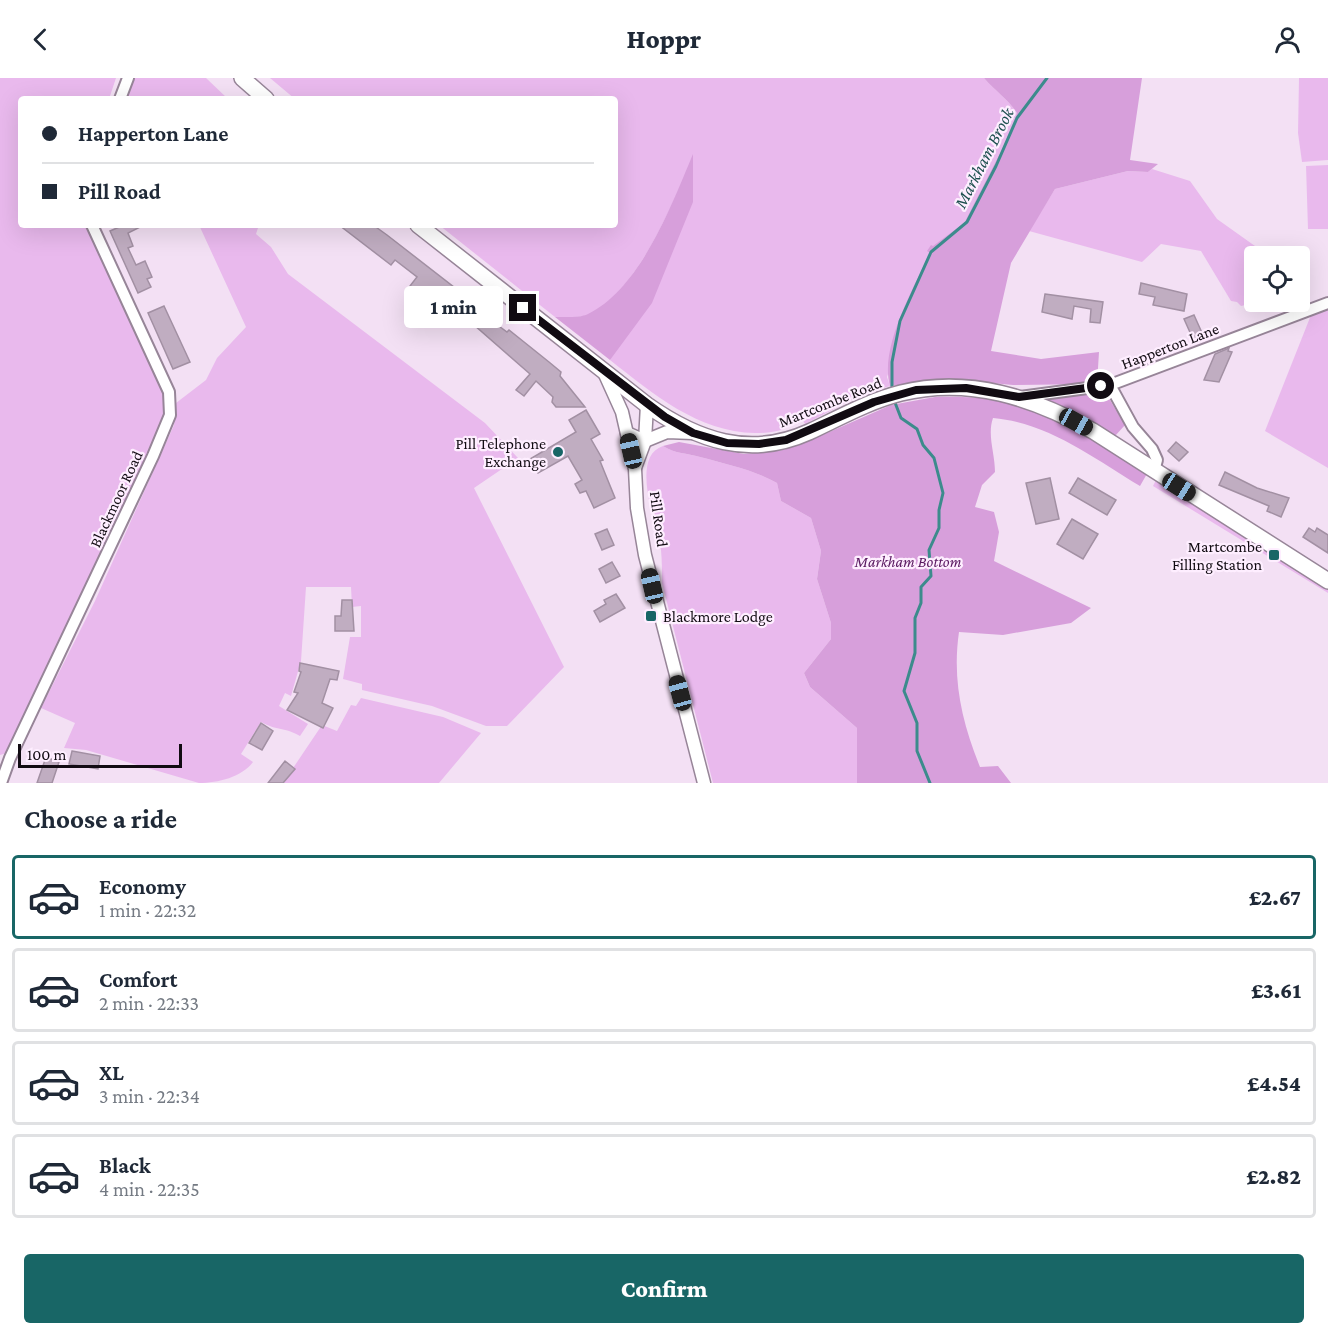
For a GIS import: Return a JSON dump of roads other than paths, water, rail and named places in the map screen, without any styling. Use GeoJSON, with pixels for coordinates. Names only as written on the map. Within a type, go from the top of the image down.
{"type":"FeatureCollection","features":[{"type":"Feature","properties":{"kind":"main road"},"geometry":{"type":"LineString","coordinates":[[242,78],[263,96]]}},
{"type":"Feature","properties":{"kind":"main road","name":"Pill Road"},"geometry":{"type":"LineString","coordinates":[[422,228],[603,370]]}},
{"type":"Feature","properties":{"kind":"main road","name":"Martcombe Road"},"geometry":{"type":"LineString","coordinates":[[603,370],[642,400],[693,433],[714,440],[748,444],[786,440],[809,432],[866,405],[902,393],[934,388],[982,389],[1019,397],[1060,413],[1328,581]]}},
{"type":"Feature","properties":{"kind":"street"},"geometry":{"type":"LineString","coordinates":[[121,96],[128,78]]}},
{"type":"Feature","properties":{"kind":"street","name":"Blackmoor Road"},"geometry":{"type":"LineString","coordinates":[[1,783],[10,758],[153,456],[170,415],[169,392],[93,228]]}},
{"type":"Feature","properties":{"kind":"street","name":"Happerton Lane"},"geometry":{"type":"LineString","coordinates":[[1019,397],[1110,385],[1328,303]]}},
{"type":"Feature","properties":{"kind":"street","name":"Pill Road"},"geometry":{"type":"LineString","coordinates":[[603,370],[622,412],[635,469],[637,508],[645,555],[704,783]]}},
{"type":"Feature","properties":{"kind":"street"},"geometry":{"type":"LineString","coordinates":[[1110,385],[1133,427],[1152,449],[1157,460],[1154,471]]}},
{"type":"Feature","properties":{"kind":"street"},"geometry":{"type":"LineString","coordinates":[[622,412],[642,400]]}},
{"type":"Feature","properties":{"kind":"street","name":"Pill Road"},"geometry":{"type":"LineString","coordinates":[[635,469],[645,441],[642,400]]}},
{"type":"Feature","properties":{"kind":"street"},"geometry":{"type":"LineString","coordinates":[[627,433],[645,441],[668,432],[693,433]]}},
{"type":"Feature","properties":{"kind":"waterway","name":"Markham Brook"},"geometry":{"type":"LineString","coordinates":[[892,390],[892,362],[900,321],[931,252],[967,222],[996,166],[1017,118],[1047,78]]}},
{"type":"Feature","properties":{"kind":"waterway","name":"Markham Brook"},"geometry":{"type":"LineString","coordinates":[[894,400],[901,418],[917,429],[923,445],[934,458],[943,493],[939,510],[939,528],[929,550],[931,576],[921,587],[921,603],[915,618],[915,653],[904,691],[917,723],[917,751],[930,783]]}},
{"type":"Feature","properties":{"kind":"place","name":"Pill Telephone Exchange"},"geometry":{"type":"Point","coordinates":[558,452]}},
{"type":"Feature","properties":{"kind":"place","name":"Martcombe Filling Station"},"geometry":{"type":"Point","coordinates":[1274,555]}},
{"type":"Feature","properties":{"kind":"place","name":"Blackmore Lodge"},"geometry":{"type":"Point","coordinates":[651,616]}},
{"type":"Feature","properties":{"kind":"park label","name":"Markham Bottom"},"geometry":{"type":"Point","coordinates":[908,561]}}]}
